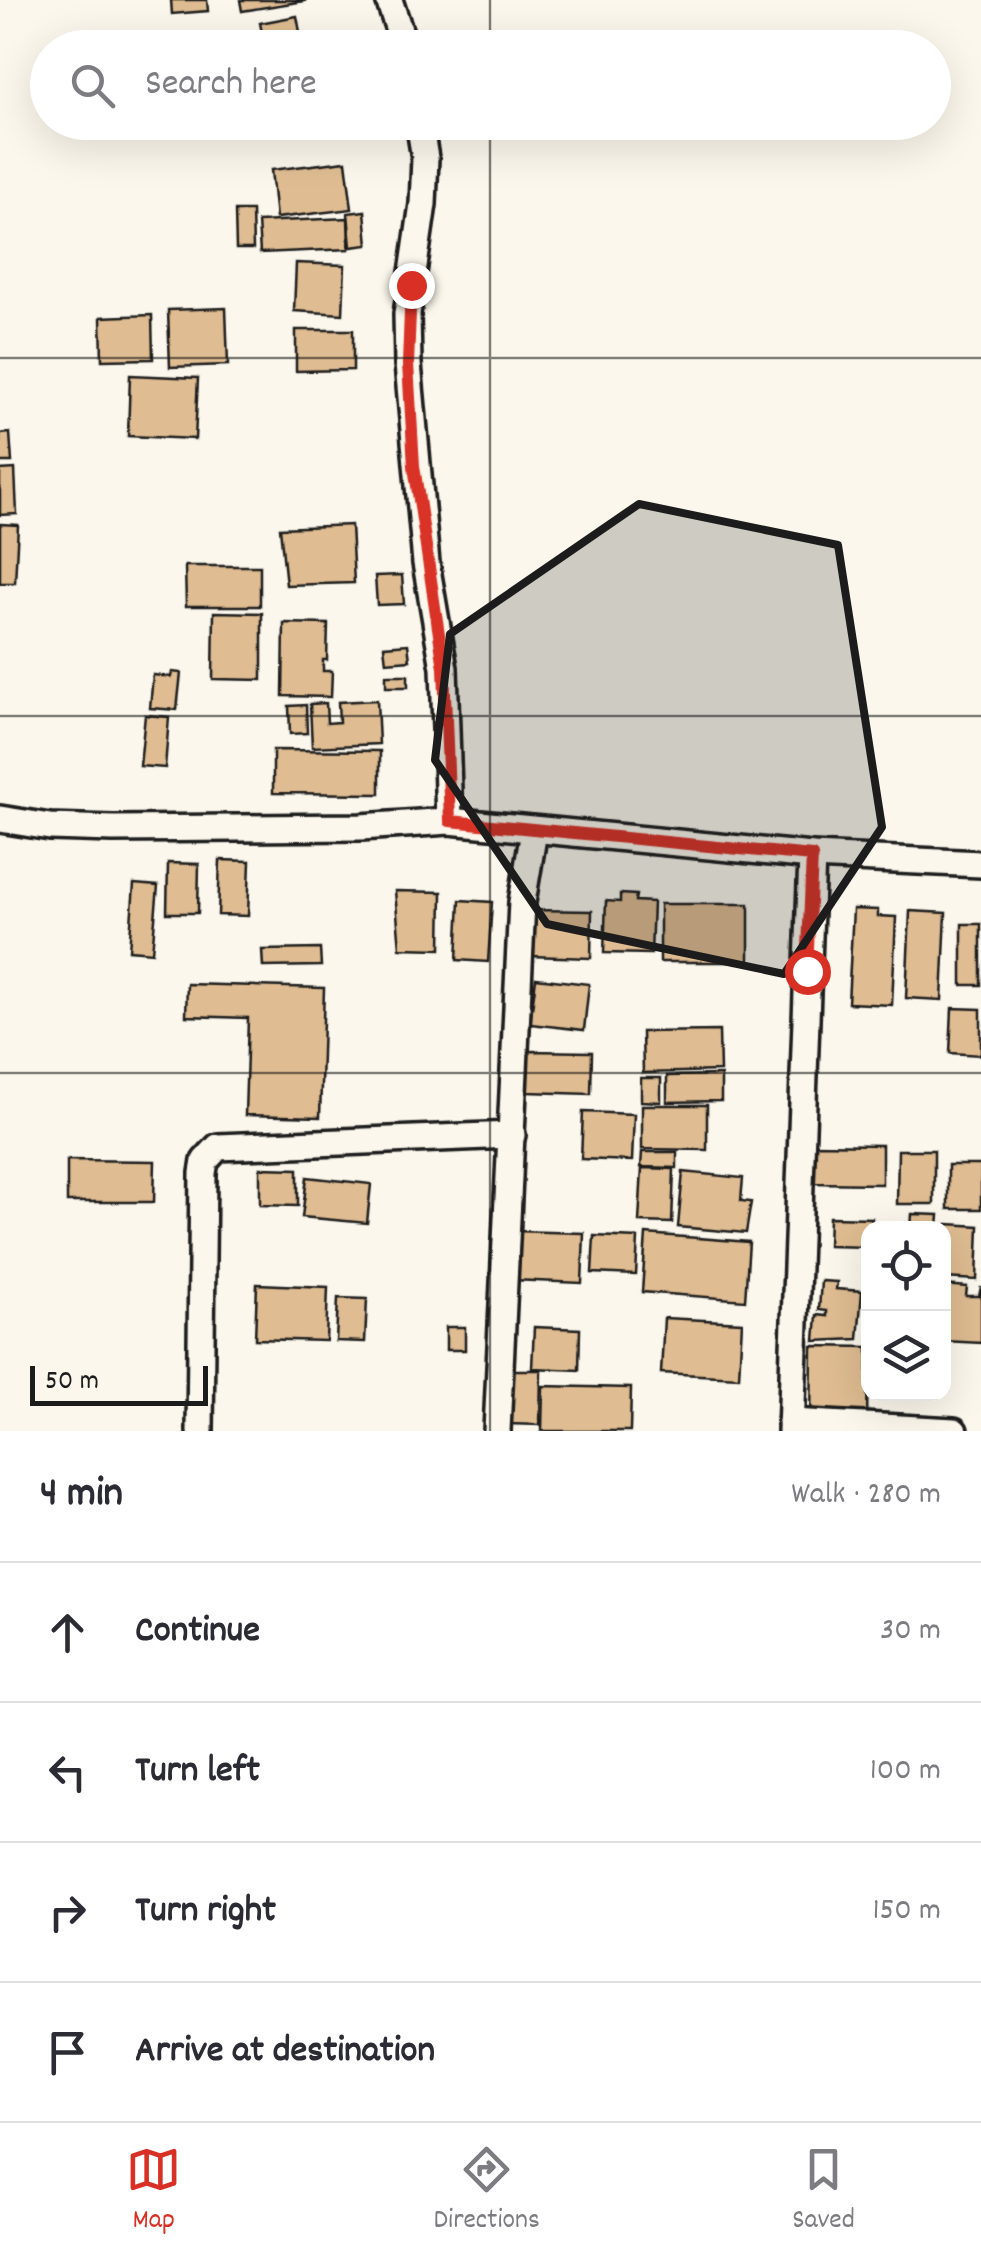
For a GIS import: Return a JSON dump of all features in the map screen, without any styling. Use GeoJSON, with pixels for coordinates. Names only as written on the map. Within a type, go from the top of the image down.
{"type":"FeatureCollection","features":[{"type":"Feature","properties":{"kind":"street"},"geometry":{"type":"LineString","coordinates":[[389,0],[399,30]]}},
{"type":"Feature","properties":{"kind":"street"},"geometry":{"type":"LineString","coordinates":[[422,140],[423,204],[407,314],[408,364],[426,563],[444,668],[450,821]]}},
{"type":"Feature","properties":{"kind":"street"},"geometry":{"type":"LineString","coordinates":[[0,819],[50,827],[112,829],[360,827],[450,821],[812,856],[981,864]]}},
{"type":"Feature","properties":{"kind":"street"},"geometry":{"type":"LineString","coordinates":[[496,1431],[522,902],[534,831]]}},
{"type":"Feature","properties":{"kind":"street"},"geometry":{"type":"LineString","coordinates":[[812,856],[791,1426],[954,1431]]}},
{"type":"Feature","properties":{"kind":"street"},"geometry":{"type":"LineString","coordinates":[[200,1431],[202,1173],[211,1152],[218,1147],[512,1135]]}},
{"type":"Feature","properties":{"kind":"highlighted area"},"geometry":{"type":"Polygon","coordinates":[[[639,504],[838,545],[882,827],[784,974],[547,924],[435,760],[450,634],[639,504]]]}},
{"type":"Feature","properties":{"kind":"building"},"geometry":{"type":"Polygon","coordinates":[[[171,0],[207,0],[208,11],[172,14],[171,0]]]}},
{"type":"Feature","properties":{"kind":"building"},"geometry":{"type":"Polygon","coordinates":[[[240,0],[305,0],[305,1],[242,11],[240,0]]]}},
{"type":"Feature","properties":{"kind":"building"},"geometry":{"type":"Polygon","coordinates":[[[297,16],[300,30],[261,30],[260,23],[297,16]]]}},
{"type":"Feature","properties":{"kind":"building"},"geometry":{"type":"Polygon","coordinates":[[[346,161],[352,209],[276,218],[271,170],[346,161]]]}},
{"type":"Feature","properties":{"kind":"building"},"geometry":{"type":"Polygon","coordinates":[[[235,211],[252,211],[253,249],[236,249],[235,211]]]}},
{"type":"Feature","properties":{"kind":"building"},"geometry":{"type":"Polygon","coordinates":[[[365,211],[368,245],[351,247],[348,213],[365,211]]]}},
{"type":"Feature","properties":{"kind":"building"},"geometry":{"type":"Polygon","coordinates":[[[348,218],[349,249],[260,253],[258,222],[348,218]]]}},
{"type":"Feature","properties":{"kind":"building"},"geometry":{"type":"Polygon","coordinates":[[[296,263],[345,265],[343,314],[294,311],[296,263]]]}},
{"type":"Feature","properties":{"kind":"building"},"geometry":{"type":"Polygon","coordinates":[[[226,308],[228,365],[170,367],[168,310],[226,308]]]}},
{"type":"Feature","properties":{"kind":"building"},"geometry":{"type":"Polygon","coordinates":[[[152,315],[153,359],[102,360],[101,317],[152,315]]]}},
{"type":"Feature","properties":{"kind":"building"},"geometry":{"type":"Polygon","coordinates":[[[296,330],[353,330],[353,370],[296,371],[296,330]]]}},
{"type":"Feature","properties":{"kind":"building"},"geometry":{"type":"Polygon","coordinates":[[[130,375],[198,378],[195,439],[128,436],[130,375]]]}},
{"type":"Feature","properties":{"kind":"building"},"geometry":{"type":"Polygon","coordinates":[[[10,433],[12,462],[0,462],[0,434],[10,433]]]}},
{"type":"Feature","properties":{"kind":"building"},"geometry":{"type":"Polygon","coordinates":[[[15,469],[17,514],[0,515],[0,470],[15,469]]]}},
{"type":"Feature","properties":{"kind":"building"},"geometry":{"type":"Polygon","coordinates":[[[0,524],[18,525],[15,583],[0,583],[0,524]]]}},
{"type":"Feature","properties":{"kind":"building"},"geometry":{"type":"Polygon","coordinates":[[[351,525],[354,583],[286,585],[280,528],[351,525]]]}},
{"type":"Feature","properties":{"kind":"building"},"geometry":{"type":"Polygon","coordinates":[[[185,566],[260,566],[260,606],[186,606],[185,566]]]}},
{"type":"Feature","properties":{"kind":"building"},"geometry":{"type":"Polygon","coordinates":[[[402,575],[404,604],[377,605],[375,576],[402,575]]]}},
{"type":"Feature","properties":{"kind":"building"},"geometry":{"type":"Polygon","coordinates":[[[214,612],[262,613],[262,680],[213,679],[214,612]]]}},
{"type":"Feature","properties":{"kind":"building"},"geometry":{"type":"Polygon","coordinates":[[[284,623],[328,624],[323,671],[332,671],[331,697],[283,696],[284,623]]]}},
{"type":"Feature","properties":{"kind":"building"},"geometry":{"type":"Polygon","coordinates":[[[408,644],[410,660],[386,662],[384,646],[408,644]]]}},
{"type":"Feature","properties":{"kind":"building"},"geometry":{"type":"Polygon","coordinates":[[[172,672],[181,673],[177,710],[150,708],[153,675],[171,677],[172,672]]]}},
{"type":"Feature","properties":{"kind":"building"},"geometry":{"type":"Polygon","coordinates":[[[386,675],[408,675],[408,687],[386,687],[386,675]]]}},
{"type":"Feature","properties":{"kind":"building"},"geometry":{"type":"Polygon","coordinates":[[[377,700],[379,744],[312,747],[310,704],[326,703],[327,723],[339,722],[338,702],[377,700]]]}},
{"type":"Feature","properties":{"kind":"building"},"geometry":{"type":"Polygon","coordinates":[[[306,705],[307,733],[290,734],[289,706],[306,705]]]}},
{"type":"Feature","properties":{"kind":"building"},"geometry":{"type":"Polygon","coordinates":[[[145,715],[169,717],[165,768],[140,766],[145,715]]]}},
{"type":"Feature","properties":{"kind":"building"},"geometry":{"type":"Polygon","coordinates":[[[273,750],[380,751],[380,794],[273,793],[273,750]]]}},
{"type":"Feature","properties":{"kind":"building"},"geometry":{"type":"Polygon","coordinates":[[[220,860],[250,861],[248,916],[218,915],[220,860]]]}},
{"type":"Feature","properties":{"kind":"building"},"geometry":{"type":"Polygon","coordinates":[[[168,863],[199,864],[198,913],[167,913],[168,863]]]}},
{"type":"Feature","properties":{"kind":"building"},"geometry":{"type":"Polygon","coordinates":[[[134,884],[158,886],[152,952],[129,950],[134,884]]]}},
{"type":"Feature","properties":{"kind":"building"},"geometry":{"type":"Polygon","coordinates":[[[395,891],[442,892],[441,949],[400,948],[395,891]]]}},
{"type":"Feature","properties":{"kind":"building"},"geometry":{"type":"Polygon","coordinates":[[[620,894],[636,895],[635,901],[653,902],[651,954],[604,953],[606,901],[620,902],[620,894]]]}},
{"type":"Feature","properties":{"kind":"building"},"geometry":{"type":"Polygon","coordinates":[[[460,900],[492,902],[488,962],[457,960],[460,900]]]}},
{"type":"Feature","properties":{"kind":"building"},"geometry":{"type":"Polygon","coordinates":[[[660,904],[749,904],[749,962],[660,962],[660,904]]]}},
{"type":"Feature","properties":{"kind":"building"},"geometry":{"type":"Polygon","coordinates":[[[853,909],[878,910],[878,916],[896,917],[892,1005],[848,1003],[853,909]]]}},
{"type":"Feature","properties":{"kind":"building"},"geometry":{"type":"Polygon","coordinates":[[[530,910],[592,911],[591,958],[529,956],[530,910]]]}},
{"type":"Feature","properties":{"kind":"building"},"geometry":{"type":"Polygon","coordinates":[[[910,911],[946,913],[942,1000],[906,998],[910,911]]]}},
{"type":"Feature","properties":{"kind":"building"},"geometry":{"type":"Polygon","coordinates":[[[962,924],[981,924],[981,985],[962,985],[962,924]]]}},
{"type":"Feature","properties":{"kind":"building"},"geometry":{"type":"Polygon","coordinates":[[[320,949],[321,966],[263,967],[262,950],[320,949]]]}},
{"type":"Feature","properties":{"kind":"building"},"geometry":{"type":"Polygon","coordinates":[[[536,978],[589,984],[584,1030],[530,1024],[536,978]]]}},
{"type":"Feature","properties":{"kind":"building"},"geometry":{"type":"Polygon","coordinates":[[[187,984],[324,988],[320,1117],[245,1115],[248,1018],[186,1016],[187,984]]]}},
{"type":"Feature","properties":{"kind":"building"},"geometry":{"type":"Polygon","coordinates":[[[952,1008],[981,1009],[981,1055],[950,1053],[952,1008]]]}},
{"type":"Feature","properties":{"kind":"building"},"geometry":{"type":"Polygon","coordinates":[[[719,1031],[720,1071],[643,1073],[642,1032],[719,1031]]]}},
{"type":"Feature","properties":{"kind":"building"},"geometry":{"type":"Polygon","coordinates":[[[528,1051],[592,1052],[591,1094],[527,1092],[528,1051]]]}},
{"type":"Feature","properties":{"kind":"building"},"geometry":{"type":"Polygon","coordinates":[[[721,1075],[721,1101],[667,1102],[667,1076],[721,1075]]]}},
{"type":"Feature","properties":{"kind":"building"},"geometry":{"type":"Polygon","coordinates":[[[641,1078],[661,1078],[661,1102],[641,1101],[641,1078]]]}},
{"type":"Feature","properties":{"kind":"building"},"geometry":{"type":"Polygon","coordinates":[[[642,1105],[707,1105],[707,1150],[642,1149],[642,1105]]]}},
{"type":"Feature","properties":{"kind":"building"},"geometry":{"type":"Polygon","coordinates":[[[583,1112],[634,1114],[632,1161],[581,1159],[583,1112]]]}},
{"type":"Feature","properties":{"kind":"building"},"geometry":{"type":"Polygon","coordinates":[[[811,1144],[882,1145],[882,1184],[810,1183],[811,1144]]]}},
{"type":"Feature","properties":{"kind":"building"},"geometry":{"type":"Polygon","coordinates":[[[898,1150],[934,1150],[934,1204],[897,1204],[898,1150]]]}},
{"type":"Feature","properties":{"kind":"building"},"geometry":{"type":"Polygon","coordinates":[[[642,1152],[677,1152],[677,1168],[641,1167],[642,1152]]]}},
{"type":"Feature","properties":{"kind":"building"},"geometry":{"type":"Polygon","coordinates":[[[67,1160],[155,1161],[154,1202],[67,1202],[67,1160]]]}},
{"type":"Feature","properties":{"kind":"building"},"geometry":{"type":"Polygon","coordinates":[[[948,1165],[981,1165],[981,1209],[948,1209],[948,1165]]]}},
{"type":"Feature","properties":{"kind":"building"},"geometry":{"type":"Polygon","coordinates":[[[260,1168],[298,1169],[298,1206],[260,1205],[260,1168]]]}},
{"type":"Feature","properties":{"kind":"building"},"geometry":{"type":"Polygon","coordinates":[[[642,1168],[674,1169],[672,1223],[639,1222],[642,1168]]]}},
{"type":"Feature","properties":{"kind":"building"},"geometry":{"type":"Polygon","coordinates":[[[683,1172],[743,1178],[741,1201],[751,1202],[746,1233],[678,1227],[683,1172]]]}},
{"type":"Feature","properties":{"kind":"building"},"geometry":{"type":"Polygon","coordinates":[[[307,1177],[371,1184],[367,1223],[302,1217],[307,1177]]]}},
{"type":"Feature","properties":{"kind":"building"},"geometry":{"type":"Polygon","coordinates":[[[912,1214],[939,1215],[939,1221],[912,1221],[912,1214]]]}},
{"type":"Feature","properties":{"kind":"building"},"geometry":{"type":"Polygon","coordinates":[[[829,1217],[872,1218],[861,1221],[861,1247],[828,1246],[829,1217]]]}},
{"type":"Feature","properties":{"kind":"building"},"geometry":{"type":"Polygon","coordinates":[[[951,1224],[979,1226],[977,1280],[951,1278],[951,1224]]]}},
{"type":"Feature","properties":{"kind":"building"},"geometry":{"type":"Polygon","coordinates":[[[513,1231],[584,1233],[582,1283],[512,1280],[513,1231]]]}},
{"type":"Feature","properties":{"kind":"building"},"geometry":{"type":"Polygon","coordinates":[[[646,1234],[749,1242],[745,1300],[642,1292],[646,1234]]]}},
{"type":"Feature","properties":{"kind":"building"},"geometry":{"type":"Polygon","coordinates":[[[594,1236],[638,1238],[636,1275],[592,1273],[594,1236]]]}},
{"type":"Feature","properties":{"kind":"building"},"geometry":{"type":"Polygon","coordinates":[[[821,1281],[837,1282],[836,1289],[861,1291],[858,1339],[815,1341],[817,1315],[827,1316],[827,1311],[819,1310],[821,1281]]]}},
{"type":"Feature","properties":{"kind":"building"},"geometry":{"type":"Polygon","coordinates":[[[257,1284],[328,1287],[326,1341],[255,1339],[257,1284]]]}},
{"type":"Feature","properties":{"kind":"building"},"geometry":{"type":"Polygon","coordinates":[[[951,1286],[967,1287],[966,1296],[979,1296],[981,1287],[981,1343],[951,1341],[951,1286]]]}},
{"type":"Feature","properties":{"kind":"building"},"geometry":{"type":"Polygon","coordinates":[[[338,1298],[367,1299],[365,1342],[336,1341],[338,1298]]]}},
{"type":"Feature","properties":{"kind":"building"},"geometry":{"type":"Polygon","coordinates":[[[664,1318],[742,1322],[739,1377],[661,1373],[664,1318]]]}},
{"type":"Feature","properties":{"kind":"building"},"geometry":{"type":"Polygon","coordinates":[[[446,1327],[465,1327],[465,1350],[446,1350],[446,1327]]]}},
{"type":"Feature","properties":{"kind":"building"},"geometry":{"type":"Polygon","coordinates":[[[534,1327],[580,1329],[579,1370],[532,1368],[534,1327]]]}},
{"type":"Feature","properties":{"kind":"building"},"geometry":{"type":"Polygon","coordinates":[[[812,1346],[861,1347],[861,1401],[867,1401],[867,1426],[811,1425],[812,1346]]]}},
{"type":"Feature","properties":{"kind":"building"},"geometry":{"type":"Polygon","coordinates":[[[508,1370],[541,1370],[540,1425],[507,1424],[508,1370]]]}},
{"type":"Feature","properties":{"kind":"building"},"geometry":{"type":"Polygon","coordinates":[[[543,1386],[631,1388],[630,1431],[542,1431],[543,1386]]]}},
{"type":"Feature","properties":{"kind":"route"},"geometry":{"type":"LineString","coordinates":[[411,285],[407,314],[414,466],[444,668],[444,759],[450,821],[812,856],[807,971]]}}]}
